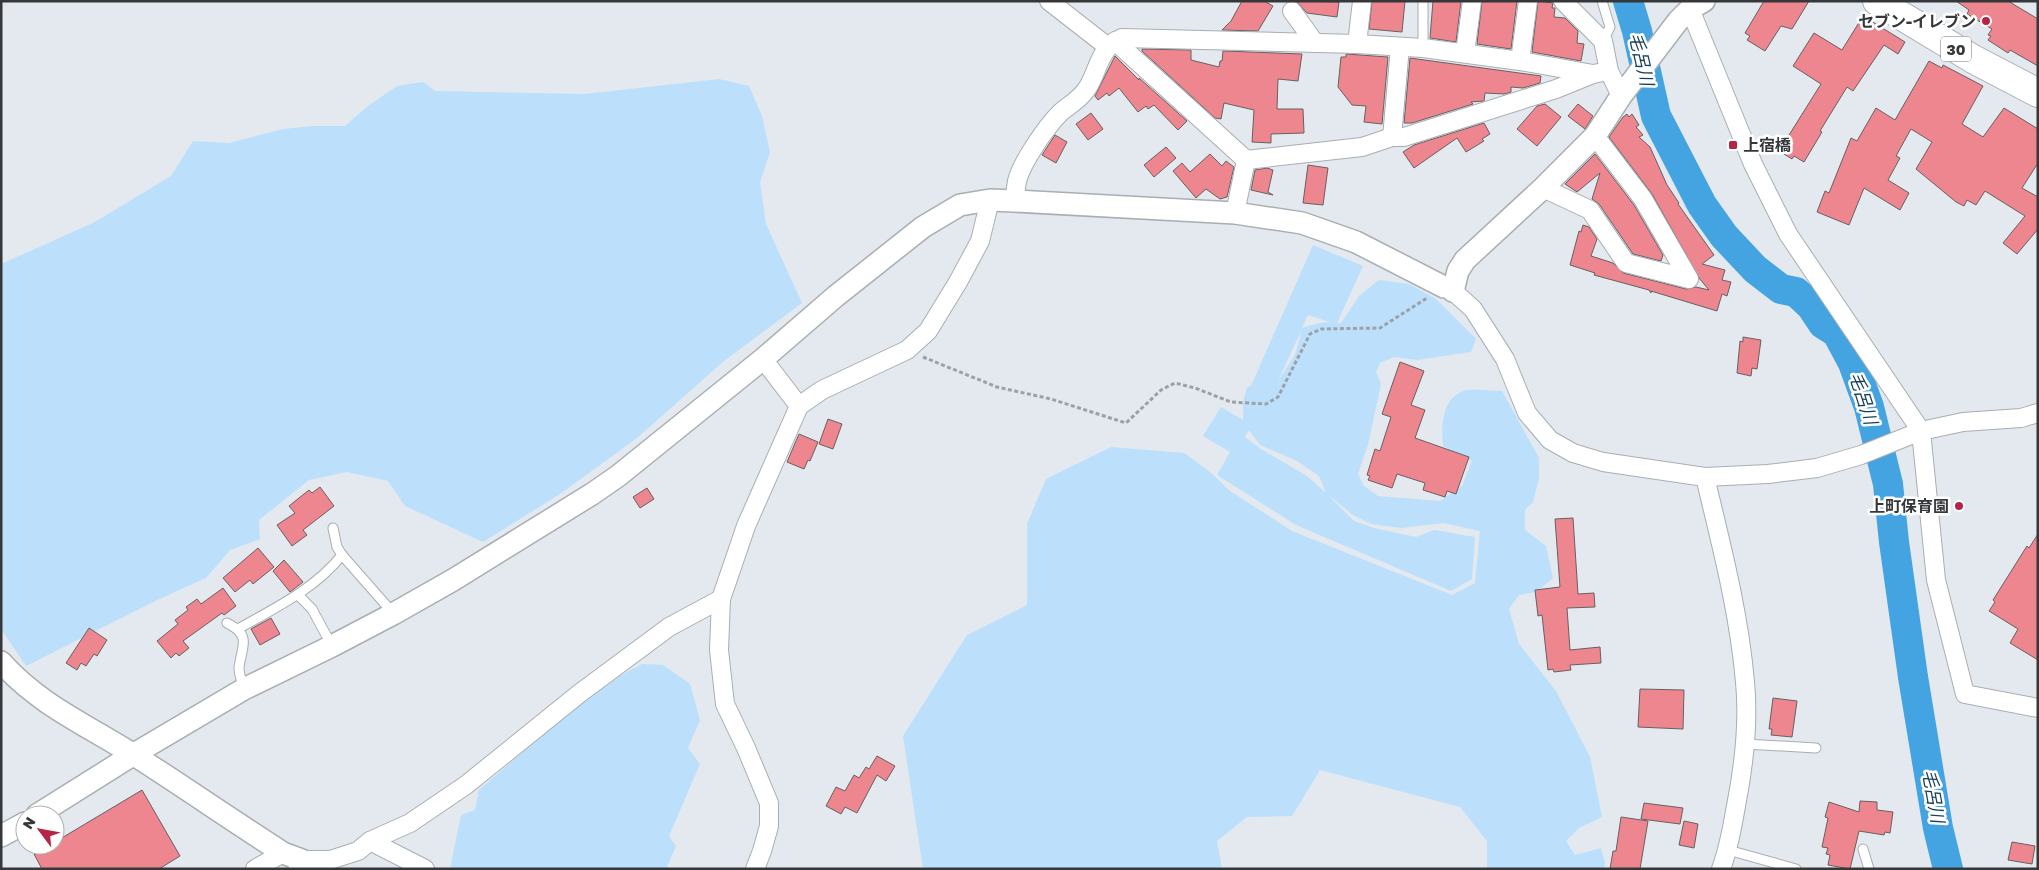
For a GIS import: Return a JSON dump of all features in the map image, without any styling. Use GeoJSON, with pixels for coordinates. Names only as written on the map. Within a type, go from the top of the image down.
{"type":"FeatureCollection","features":[{"type":"Feature","properties":{"kind":"main road","name":"30"},"geometry":{"type":"LineString","coordinates":[[1893,6],[1973,59],[2038,93]]}},
{"type":"Feature","properties":{"kind":"street"},"geometry":{"type":"LineString","coordinates":[[1049,1],[1112,44],[1246,160],[1362,147],[1392,137],[1404,137],[1556,89],[1601,72]]}},
{"type":"Feature","properties":{"kind":"street"},"geometry":{"type":"LineString","coordinates":[[1358,44],[1362,1]]}},
{"type":"Feature","properties":{"kind":"street"},"geometry":{"type":"LineString","coordinates":[[1465,53],[1472,1]]}},
{"type":"Feature","properties":{"kind":"street"},"geometry":{"type":"LineString","coordinates":[[1520,61],[1528,1]]}},
{"type":"Feature","properties":{"kind":"street"},"geometry":{"type":"LineString","coordinates":[[1563,1],[1603,41],[1601,72]]}},
{"type":"Feature","properties":{"kind":"street"},"geometry":{"type":"LineString","coordinates":[[1290,4],[1315,43]]}},
{"type":"Feature","properties":{"kind":"street"},"geometry":{"type":"LineString","coordinates":[[1448,289],[1465,260],[1543,188],[1595,136],[1626,90],[1687,11],[1753,164],[1788,234],[1915,433],[1936,580],[1965,694],[2038,708]]}},
{"type":"Feature","properties":{"kind":"street"},"geometry":{"type":"LineString","coordinates":[[1014,201],[1017,180],[1031,153],[1052,122],[1062,111],[1078,100],[1088,88],[1095,69],[1112,44],[1122,38],[1358,44],[1423,48],[1601,72],[1626,90]]}},
{"type":"Feature","properties":{"kind":"street"},"geometry":{"type":"LineString","coordinates":[[1392,137],[1400,47]]}},
{"type":"Feature","properties":{"kind":"street"},"geometry":{"type":"LineString","coordinates":[[1543,188],[1590,210],[1626,263],[1689,279],[1643,199],[1595,136]]}},
{"type":"Feature","properties":{"kind":"street"},"geometry":{"type":"LineString","coordinates":[[1235,213],[1246,160]]}},
{"type":"Feature","properties":{"kind":"street"},"geometry":{"type":"LineString","coordinates":[[53,805],[134,754],[244,689],[332,646],[453,580],[618,476],[764,359],[836,296],[923,227],[960,206],[990,200],[1235,213],[1302,223],[1356,242],[1448,289],[1473,309],[1505,359],[1527,413],[1550,440],[1573,453],[1603,462],[1705,477],[1768,474],[1817,468],[1861,454],[1915,433],[1963,422],[2021,418],[2038,413]]}},
{"type":"Feature","properties":{"kind":"street"},"geometry":{"type":"LineString","coordinates":[[755,869],[769,826],[769,804],[746,748],[725,704],[719,650],[721,599],[746,526],[799,406],[822,390],[907,350],[928,331],[980,241],[990,200]]}},
{"type":"Feature","properties":{"kind":"street"},"geometry":{"type":"LineString","coordinates":[[764,359],[799,406]]}},
{"type":"Feature","properties":{"kind":"street"},"geometry":{"type":"LineString","coordinates":[[1705,477],[1728,577],[1745,683],[1745,744],[1742,777],[1728,850],[1721,869]]}},
{"type":"Feature","properties":{"kind":"street"},"geometry":{"type":"LineString","coordinates":[[255,869],[295,861],[330,860],[358,851],[370,841],[410,823],[466,785],[580,692],[669,627],[721,599]]}},
{"type":"Feature","properties":{"kind":"street"},"geometry":{"type":"LineString","coordinates":[[1,662],[18,681],[44,701],[134,754],[295,861]]}},
{"type":"Feature","properties":{"kind":"street"},"geometry":{"type":"LineString","coordinates":[[1,836],[15,828]]}},
{"type":"Feature","properties":{"kind":"street"},"geometry":{"type":"LineString","coordinates":[[370,841],[425,869]]}},
{"type":"Feature","properties":{"kind":"lane"},"geometry":{"type":"LineString","coordinates":[[1423,1],[1423,48]]}},
{"type":"Feature","properties":{"kind":"lane"},"geometry":{"type":"LineString","coordinates":[[1602,1],[1610,27],[1603,41]]}},
{"type":"Feature","properties":{"kind":"lane"},"geometry":{"type":"LineString","coordinates":[[333,528],[337,547],[342,555],[393,614]]}},
{"type":"Feature","properties":{"kind":"lane"},"geometry":{"type":"LineString","coordinates":[[238,629],[298,595],[331,569],[342,555]]}},
{"type":"Feature","properties":{"kind":"lane"},"geometry":{"type":"LineString","coordinates":[[298,595],[312,609],[332,646]]}},
{"type":"Feature","properties":{"kind":"lane"},"geometry":{"type":"LineString","coordinates":[[227,623],[238,629],[242,636],[243,652],[239,670],[244,689]]}},
{"type":"Feature","properties":{"kind":"lane"},"geometry":{"type":"LineString","coordinates":[[1745,744],[1816,748]]}},
{"type":"Feature","properties":{"kind":"lane"},"geometry":{"type":"LineString","coordinates":[[1863,848],[1869,869]]}},
{"type":"Feature","properties":{"kind":"lane"},"geometry":{"type":"LineString","coordinates":[[1728,850],[1796,869]]}},
{"type":"Feature","properties":{"kind":"path"},"geometry":{"type":"LineString","coordinates":[[907,350],[997,387],[1051,399],[1126,423],[1161,390],[1176,383],[1196,388],[1231,402],[1266,404],[1278,396],[1310,334],[1321,329],[1380,328],[1448,289]]}},
{"type":"Feature","properties":{"kind":"shaded area"},"geometry":{"type":"Polygon","coordinates":[[[719,79],[749,86],[762,116],[770,152],[760,182],[766,224],[802,303],[724,361],[637,438],[560,494],[483,542],[405,506],[388,481],[347,472],[309,480],[259,520],[260,539],[230,550],[206,578],[155,601],[26,666],[1,629],[1,264],[93,223],[171,176],[193,141],[229,143],[283,129],[313,126],[345,126],[368,106],[397,86],[423,82],[435,91],[584,94],[719,79]]]}},
{"type":"Feature","properties":{"kind":"shaded area"},"geometry":{"type":"Polygon","coordinates":[[[1313,245],[1363,266],[1337,323],[1341,323],[1359,296],[1379,280],[1409,284],[1436,299],[1476,339],[1471,352],[1417,360],[1394,357],[1380,363],[1376,372],[1381,384],[1368,445],[1358,474],[1364,486],[1378,496],[1440,501],[1462,486],[1472,461],[1443,446],[1442,430],[1447,407],[1456,395],[1466,390],[1502,391],[1539,458],[1539,479],[1533,502],[1525,510],[1525,530],[1546,546],[1553,578],[1536,592],[1519,595],[1509,609],[1519,644],[1556,691],[1590,757],[1602,817],[1579,828],[1566,841],[1575,855],[1601,848],[1605,862],[1604,869],[1487,869],[1487,841],[1460,807],[1320,770],[1292,816],[1247,817],[1217,841],[1222,869],[923,869],[903,736],[967,635],[1027,605],[1027,524],[1046,479],[1111,447],[1184,453],[1209,471],[1230,491],[1292,531],[1452,595],[1475,583],[1480,531],[1443,523],[1401,528],[1371,524],[1353,515],[1327,494],[1354,521],[1374,528],[1416,537],[1434,530],[1475,537],[1472,579],[1451,591],[1296,525],[1217,475],[1230,452],[1203,436],[1221,407],[1243,420],[1243,402],[1247,387],[1251,386],[1313,245]],[[1308,315],[1302,328],[1330,322],[1308,315]],[[1302,329],[1278,381],[1295,355],[1302,329]],[[1249,430],[1245,437],[1261,449],[1307,476],[1326,493],[1319,476],[1297,461],[1260,445],[1249,430]]]}},
{"type":"Feature","properties":{"kind":"shaded area"},"geometry":{"type":"Polygon","coordinates":[[[642,664],[663,665],[690,684],[700,720],[688,748],[700,764],[669,836],[676,846],[666,869],[450,869],[461,815],[475,810],[479,790],[564,716],[620,676],[642,664]]]}},
{"type":"Feature","properties":{"kind":"building"},"geometry":{"type":"Polygon","coordinates":[[[1242,1],[1264,1],[1273,6],[1258,31],[1222,30],[1231,21],[1242,1]]]}},
{"type":"Feature","properties":{"kind":"building"},"geometry":{"type":"Polygon","coordinates":[[[1296,1],[1339,2],[1337,17],[1307,13],[1296,1]]]}},
{"type":"Feature","properties":{"kind":"building"},"geometry":{"type":"Polygon","coordinates":[[[1372,1],[1405,1],[1402,32],[1369,29],[1372,1]]]}},
{"type":"Feature","properties":{"kind":"building"},"geometry":{"type":"Polygon","coordinates":[[[1433,1],[1461,1],[1456,42],[1430,38],[1433,1]]]}},
{"type":"Feature","properties":{"kind":"building"},"geometry":{"type":"Polygon","coordinates":[[[1482,1],[1517,1],[1511,49],[1477,44],[1482,1]]]}},
{"type":"Feature","properties":{"kind":"building"},"geometry":{"type":"Polygon","coordinates":[[[1538,1],[1553,3],[1552,8],[1555,8],[1554,17],[1565,18],[1578,31],[1577,43],[1584,44],[1581,61],[1532,52],[1538,1]]]}},
{"type":"Feature","properties":{"kind":"building"},"geometry":{"type":"Polygon","coordinates":[[[1764,1],[1809,1],[1792,29],[1781,26],[1765,51],[1747,40],[1750,36],[1745,33],[1764,1]]]}},
{"type":"Feature","properties":{"kind":"building"},"geometry":{"type":"Polygon","coordinates":[[[1956,1],[2008,1],[2038,19],[2038,66],[2010,50],[2008,53],[1988,40],[1991,36],[1988,35],[1992,29],[1967,14],[1969,10],[1956,1]]]}},
{"type":"Feature","properties":{"kind":"building"},"geometry":{"type":"Polygon","coordinates":[[[1863,16],[1905,42],[1898,54],[1884,45],[1853,91],[1847,87],[1820,131],[1822,132],[1804,162],[1794,156],[1792,159],[1779,151],[1821,84],[1793,66],[1814,33],[1842,50],[1863,16]]]}},
{"type":"Feature","properties":{"kind":"building"},"geometry":{"type":"Polygon","coordinates":[[[1142,49],[1191,50],[1191,60],[1219,67],[1223,51],[1302,54],[1298,81],[1278,79],[1277,109],[1303,109],[1304,133],[1271,134],[1271,143],[1252,142],[1254,110],[1224,103],[1221,119],[1215,118],[1142,49]]]}},
{"type":"Feature","properties":{"kind":"building"},"geometry":{"type":"Polygon","coordinates":[[[1346,54],[1388,57],[1382,124],[1364,122],[1366,106],[1352,105],[1338,87],[1341,57],[1346,57],[1346,54]]]}},
{"type":"Feature","properties":{"kind":"building"},"geometry":{"type":"Polygon","coordinates":[[[1115,56],[1139,80],[1139,78],[1187,121],[1178,130],[1154,105],[1148,109],[1146,106],[1138,112],[1119,88],[1109,96],[1107,93],[1098,100],[1095,96],[1115,56]]]}},
{"type":"Feature","properties":{"kind":"building"},"geometry":{"type":"Polygon","coordinates":[[[1410,58],[1541,76],[1540,83],[1523,88],[1511,87],[1511,92],[1504,94],[1485,93],[1484,101],[1471,102],[1473,104],[1412,123],[1404,123],[1410,58]]]}},
{"type":"Feature","properties":{"kind":"building"},"geometry":{"type":"Polygon","coordinates":[[[1929,61],[1942,68],[1943,65],[1983,86],[1962,124],[1983,137],[2004,108],[2038,129],[2038,163],[2022,188],[2038,197],[2038,229],[2017,254],[2003,243],[2025,216],[1985,191],[1976,205],[1967,200],[1964,206],[1956,202],[1916,169],[1932,142],[1911,129],[1896,156],[1900,158],[1888,180],[1909,193],[1900,210],[1864,188],[1849,225],[1817,212],[1825,191],[1829,193],[1851,138],[1857,141],[1876,108],[1895,120],[1929,61]]]}},
{"type":"Feature","properties":{"kind":"building"},"geometry":{"type":"Polygon","coordinates":[[[1545,104],[1561,117],[1537,146],[1517,129],[1537,106],[1545,104]]]}},
{"type":"Feature","properties":{"kind":"building"},"geometry":{"type":"Polygon","coordinates":[[[1578,104],[1593,116],[1585,129],[1568,116],[1578,104]]]}},
{"type":"Feature","properties":{"kind":"building"},"geometry":{"type":"Polygon","coordinates":[[[1091,113],[1103,129],[1088,140],[1076,124],[1091,113]]]}},
{"type":"Feature","properties":{"kind":"building"},"geometry":{"type":"Polygon","coordinates":[[[1627,114],[1629,117],[1632,114],[1639,125],[1636,127],[1643,135],[1639,137],[1650,147],[1678,204],[1714,255],[1702,264],[1725,270],[1722,280],[1731,282],[1727,296],[1722,294],[1717,311],[1651,291],[1651,293],[1649,290],[1594,275],[1595,273],[1570,265],[1579,231],[1581,232],[1583,225],[1589,227],[1597,239],[1591,256],[1613,263],[1623,273],[1686,289],[1696,287],[1709,290],[1699,278],[1652,194],[1609,137],[1627,114]]]}},
{"type":"Feature","properties":{"kind":"building"},"geometry":{"type":"Polygon","coordinates":[[[1484,123],[1490,134],[1482,139],[1484,141],[1466,152],[1457,138],[1414,168],[1403,152],[1414,145],[1484,123]]]}},
{"type":"Feature","properties":{"kind":"building"},"geometry":{"type":"Polygon","coordinates":[[[1055,135],[1067,142],[1056,163],[1042,155],[1055,135]]]}},
{"type":"Feature","properties":{"kind":"building"},"geometry":{"type":"Polygon","coordinates":[[[1166,147],[1176,158],[1154,177],[1144,165],[1166,147]]]}},
{"type":"Feature","properties":{"kind":"building"},"geometry":{"type":"Polygon","coordinates":[[[1210,154],[1222,166],[1226,161],[1234,167],[1227,197],[1220,199],[1206,189],[1196,198],[1173,171],[1182,163],[1190,172],[1210,154]]]}},
{"type":"Feature","properties":{"kind":"building"},"geometry":{"type":"Polygon","coordinates":[[[1595,154],[1634,205],[1663,255],[1661,261],[1633,254],[1599,204],[1592,199],[1600,173],[1577,192],[1565,184],[1595,154]]]}},
{"type":"Feature","properties":{"kind":"building"},"geometry":{"type":"Polygon","coordinates":[[[1308,165],[1328,168],[1323,205],[1303,203],[1308,165]]]}},
{"type":"Feature","properties":{"kind":"building"},"geometry":{"type":"Polygon","coordinates":[[[1267,168],[1273,170],[1268,192],[1273,195],[1251,190],[1255,170],[1267,168]]]}},
{"type":"Feature","properties":{"kind":"building"},"geometry":{"type":"Polygon","coordinates":[[[1743,337],[1761,340],[1757,369],[1752,368],[1751,376],[1737,373],[1740,341],[1743,342],[1743,337]]]}},
{"type":"Feature","properties":{"kind":"building"},"geometry":{"type":"Polygon","coordinates":[[[1400,362],[1424,371],[1411,405],[1425,410],[1415,438],[1469,457],[1456,494],[1447,491],[1445,497],[1423,490],[1425,483],[1397,474],[1392,488],[1368,480],[1370,476],[1367,475],[1375,449],[1380,451],[1391,417],[1382,414],[1400,362]]]}},
{"type":"Feature","properties":{"kind":"building"},"geometry":{"type":"Polygon","coordinates":[[[828,419],[842,424],[833,449],[819,444],[828,419]]]}},
{"type":"Feature","properties":{"kind":"building"},"geometry":{"type":"Polygon","coordinates":[[[799,434],[818,442],[810,461],[808,460],[804,469],[787,462],[799,434]]]}},
{"type":"Feature","properties":{"kind":"building"},"geometry":{"type":"Polygon","coordinates":[[[320,487],[334,506],[303,530],[307,535],[292,546],[277,525],[295,513],[289,506],[309,490],[312,493],[320,487]]]}},
{"type":"Feature","properties":{"kind":"building"},"geometry":{"type":"Polygon","coordinates":[[[647,488],[654,499],[640,508],[633,497],[647,488]]]}},
{"type":"Feature","properties":{"kind":"building"},"geometry":{"type":"Polygon","coordinates":[[[1573,518],[1578,594],[1594,593],[1595,607],[1567,608],[1570,650],[1600,647],[1601,663],[1570,665],[1571,670],[1554,672],[1553,669],[1548,670],[1542,615],[1538,616],[1535,590],[1560,587],[1555,519],[1573,518]]]}},
{"type":"Feature","properties":{"kind":"building"},"geometry":{"type":"Polygon","coordinates":[[[2038,534],[2038,660],[2010,643],[2018,629],[1989,611],[1995,602],[1993,600],[2027,546],[2029,548],[2038,534]]]}},
{"type":"Feature","properties":{"kind":"building"},"geometry":{"type":"Polygon","coordinates":[[[258,548],[274,567],[253,584],[250,580],[235,592],[223,578],[258,548]]]}},
{"type":"Feature","properties":{"kind":"building"},"geometry":{"type":"Polygon","coordinates":[[[284,560],[303,582],[290,592],[273,571],[284,560]]]}},
{"type":"Feature","properties":{"kind":"building"},"geometry":{"type":"Polygon","coordinates":[[[223,588],[236,606],[224,615],[222,613],[183,641],[189,648],[179,656],[176,653],[171,658],[157,641],[178,624],[175,620],[188,610],[186,607],[197,599],[201,604],[223,588]]]}},
{"type":"Feature","properties":{"kind":"building"},"geometry":{"type":"Polygon","coordinates":[[[271,618],[280,634],[260,645],[251,629],[271,618]]]}},
{"type":"Feature","properties":{"kind":"building"},"geometry":{"type":"Polygon","coordinates":[[[89,628],[107,640],[97,656],[94,654],[86,666],[81,663],[77,670],[66,663],[89,628]]]}},
{"type":"Feature","properties":{"kind":"building"},"geometry":{"type":"Polygon","coordinates":[[[1640,689],[1684,690],[1683,729],[1638,727],[1640,689]]]}},
{"type":"Feature","properties":{"kind":"building"},"geometry":{"type":"Polygon","coordinates":[[[1773,698],[1797,701],[1792,737],[1771,735],[1772,729],[1769,729],[1773,698]]]}},
{"type":"Feature","properties":{"kind":"building"},"geometry":{"type":"Polygon","coordinates":[[[877,756],[895,766],[886,781],[877,775],[857,813],[845,807],[841,814],[826,806],[836,787],[845,791],[854,775],[859,778],[866,767],[869,769],[877,756]]]}},
{"type":"Feature","properties":{"kind":"building"},"geometry":{"type":"Polygon","coordinates":[[[142,790],[180,856],[159,869],[42,869],[35,855],[65,855],[65,836],[142,790]]]}},
{"type":"Feature","properties":{"kind":"building"},"geometry":{"type":"Polygon","coordinates":[[[1860,801],[1877,802],[1877,810],[1893,812],[1890,833],[1885,832],[1884,835],[1859,831],[1850,869],[1828,865],[1830,855],[1826,854],[1828,848],[1822,847],[1828,818],[1825,817],[1829,802],[1859,812],[1860,801]]]}},
{"type":"Feature","properties":{"kind":"building"},"geometry":{"type":"Polygon","coordinates":[[[1644,803],[1683,808],[1680,824],[1641,819],[1644,803]]]}},
{"type":"Feature","properties":{"kind":"building"},"geometry":{"type":"Polygon","coordinates":[[[1621,817],[1648,821],[1640,869],[1610,869],[1613,851],[1616,851],[1621,817]]]}},
{"type":"Feature","properties":{"kind":"building"},"geometry":{"type":"Polygon","coordinates":[[[1684,821],[1698,824],[1694,848],[1679,845],[1684,821]]]}},
{"type":"Feature","properties":{"kind":"building"},"geometry":{"type":"Polygon","coordinates":[[[2012,842],[2035,846],[2032,864],[2008,860],[2012,842]]]}},
{"type":"Feature","properties":{"kind":"waterway","name":"毛呂川"},"geometry":{"type":"LineString","coordinates":[[1628,1],[1637,31],[1656,116],[1702,205],[1724,236],[1755,269],[1781,289],[1796,292],[1811,306],[1823,324],[1837,333],[1853,363],[1869,407],[1888,484],[1894,542],[1913,677],[1938,828],[1948,869]]}},
{"type":"Feature","properties":{"kind":"place","name":"セブン-イレブン"},"geometry":{"type":"Point","coordinates":[1986,21]}},
{"type":"Feature","properties":{"kind":"place","name":"上宿橋"},"geometry":{"type":"Point","coordinates":[1733,145]}},
{"type":"Feature","properties":{"kind":"place","name":"上町保育園"},"geometry":{"type":"Point","coordinates":[1959,506]}}]}
